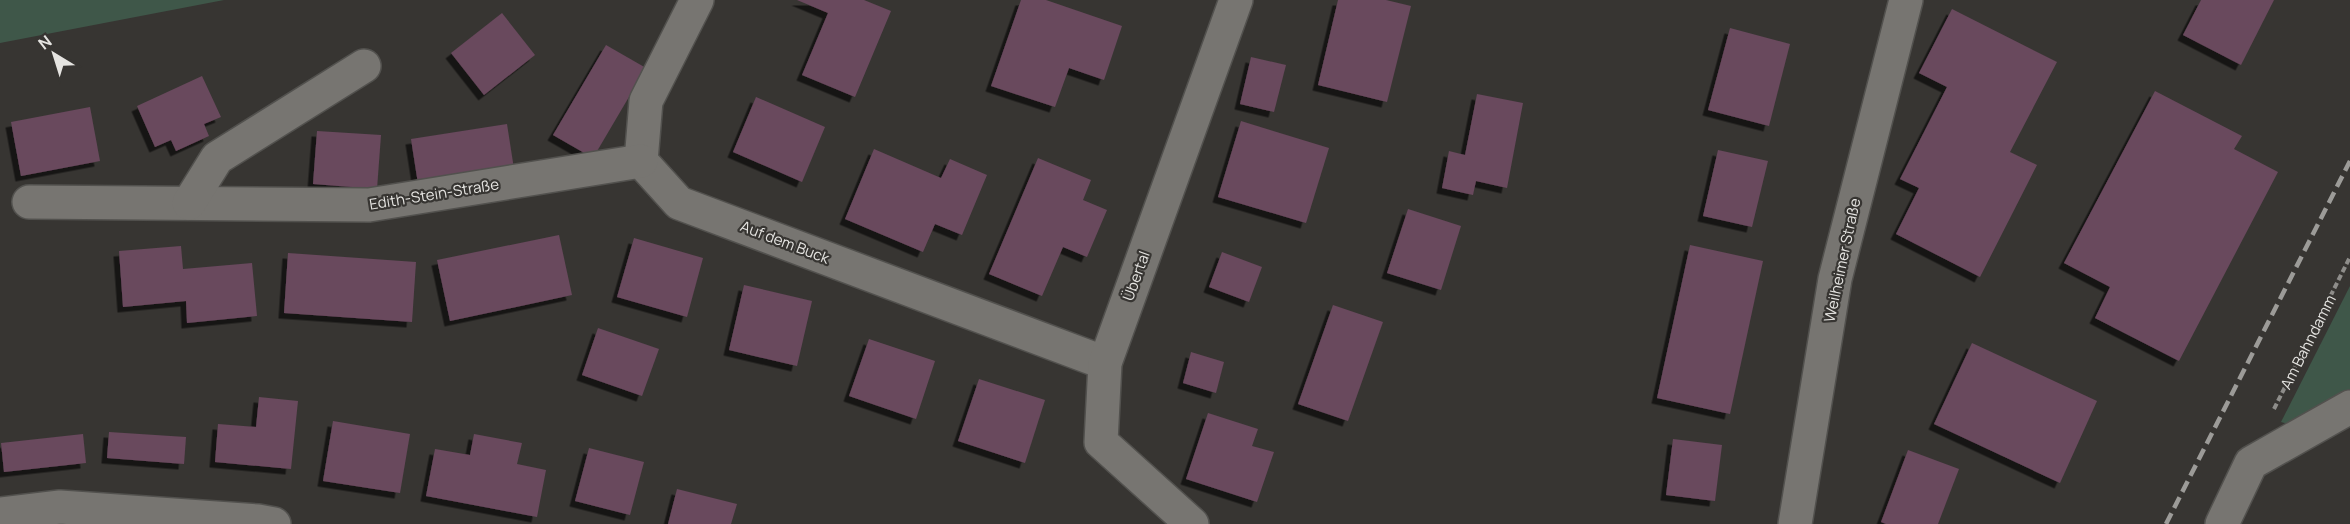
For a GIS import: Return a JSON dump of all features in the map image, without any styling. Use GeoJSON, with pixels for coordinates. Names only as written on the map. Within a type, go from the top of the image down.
{"type":"FeatureCollection","features":[{"type":"Feature","properties":{"kind":"street"},"geometry":{"type":"LineString","coordinates":[[641,161],[646,101],[697,0]]}},
{"type":"Feature","properties":{"kind":"street","name":"Übertal"},"geometry":{"type":"LineString","coordinates":[[1192,524],[1101,442],[1105,363],[1236,0]]}},
{"type":"Feature","properties":{"kind":"street","name":"Weilheimer Straße"},"geometry":{"type":"LineString","coordinates":[[1795,524],[1835,279],[1906,0]]}},
{"type":"Feature","properties":{"kind":"street"},"geometry":{"type":"LineString","coordinates":[[189,203],[217,158],[364,66]]}},
{"type":"Feature","properties":{"kind":"street","name":"Edith-Stein-Straße"},"geometry":{"type":"LineString","coordinates":[[29,202],[369,206],[641,161]]}},
{"type":"Feature","properties":{"kind":"street","name":"Auf dem Buck"},"geometry":{"type":"LineString","coordinates":[[641,161],[680,202],[1105,363]]}},
{"type":"Feature","properties":{"kind":"street"},"geometry":{"type":"LineString","coordinates":[[2222,524],[2251,463],[2350,407]]}},
{"type":"Feature","properties":{"kind":"street"},"geometry":{"type":"LineString","coordinates":[[0,514],[60,507],[258,520],[274,524]]}},
{"type":"Feature","properties":{"kind":"path","name":"Am Bahndamm"},"geometry":{"type":"LineString","coordinates":[[2271,416],[2350,257]]}},
{"type":"Feature","properties":{"kind":"green space"},"geometry":{"type":"Polygon","coordinates":[[[0,0],[224,0],[0,43],[0,0]]]}},
{"type":"Feature","properties":{"kind":"green space"},"geometry":{"type":"Polygon","coordinates":[[[2350,286],[2350,407],[2309,430],[2281,422],[2350,286]]]}},
{"type":"Feature","properties":{"kind":"building"},"geometry":{"type":"Polygon","coordinates":[[[797,0],[864,0],[891,11],[855,97],[802,75],[828,13],[797,0]]]}},
{"type":"Feature","properties":{"kind":"building"},"geometry":{"type":"Polygon","coordinates":[[[1021,0],[1046,0],[1122,26],[1104,80],[1069,68],[1055,107],[991,86],[1021,0]]]}},
{"type":"Feature","properties":{"kind":"building"},"geometry":{"type":"Polygon","coordinates":[[[1338,0],[1386,0],[1411,6],[1387,102],[1318,85],[1338,0]]]}},
{"type":"Feature","properties":{"kind":"building"},"geometry":{"type":"Polygon","coordinates":[[[2201,0],[2274,0],[2241,65],[2183,35],[2201,0]]]}},
{"type":"Feature","properties":{"kind":"building"},"geometry":{"type":"Polygon","coordinates":[[[1952,9],[2057,62],[2010,152],[2037,165],[1980,277],[1896,234],[1919,188],[1900,179],[1947,87],[1919,73],[1952,9]]]}},
{"type":"Feature","properties":{"kind":"building"},"geometry":{"type":"Polygon","coordinates":[[[502,13],[535,55],[484,95],[451,53],[502,13]]]}},
{"type":"Feature","properties":{"kind":"building"},"geometry":{"type":"Polygon","coordinates":[[[1730,28],[1790,44],[1769,126],[1708,110],[1730,28]]]}},
{"type":"Feature","properties":{"kind":"building"},"geometry":{"type":"Polygon","coordinates":[[[606,45],[646,68],[593,158],[553,135],[606,45]]]}},
{"type":"Feature","properties":{"kind":"building"},"geometry":{"type":"Polygon","coordinates":[[[1251,57],[1286,65],[1274,112],[1240,104],[1251,57]]]}},
{"type":"Feature","properties":{"kind":"building"},"geometry":{"type":"Polygon","coordinates":[[[202,76],[221,117],[204,124],[209,136],[176,151],[171,140],[155,147],[137,106],[202,76]]]}},
{"type":"Feature","properties":{"kind":"building"},"geometry":{"type":"Polygon","coordinates":[[[2155,91],[2242,136],[2234,149],[2278,172],[2179,361],[2095,318],[2110,287],[2064,263],[2155,91]]]}},
{"type":"Feature","properties":{"kind":"building"},"geometry":{"type":"Polygon","coordinates":[[[1477,94],[1523,103],[1507,188],[1476,181],[1473,195],[1442,188],[1449,151],[1465,155],[1477,94]]]}},
{"type":"Feature","properties":{"kind":"building"},"geometry":{"type":"Polygon","coordinates":[[[756,97],[825,127],[802,182],[733,152],[756,97]]]}},
{"type":"Feature","properties":{"kind":"building"},"geometry":{"type":"Polygon","coordinates":[[[90,107],[100,161],[21,176],[11,122],[90,107]]]}},
{"type":"Feature","properties":{"kind":"building"},"geometry":{"type":"Polygon","coordinates":[[[1241,121],[1329,148],[1306,223],[1218,197],[1241,121]]]}},
{"type":"Feature","properties":{"kind":"building"},"geometry":{"type":"Polygon","coordinates":[[[507,124],[514,169],[418,184],[411,139],[507,124]]]}},
{"type":"Feature","properties":{"kind":"building"},"geometry":{"type":"Polygon","coordinates":[[[317,131],[381,135],[377,189],[313,184],[317,131]]]}},
{"type":"Feature","properties":{"kind":"building"},"geometry":{"type":"Polygon","coordinates":[[[874,149],[941,178],[950,159],[987,175],[962,235],[935,224],[923,252],[845,219],[874,149]]]}},
{"type":"Feature","properties":{"kind":"building"},"geometry":{"type":"Polygon","coordinates":[[[1718,150],[1768,161],[1752,227],[1703,216],[1718,150]]]}},
{"type":"Feature","properties":{"kind":"building"},"geometry":{"type":"Polygon","coordinates":[[[1038,158],[1091,180],[1083,200],[1107,210],[1087,257],[1063,247],[1042,296],[989,274],[1038,158]]]}},
{"type":"Feature","properties":{"kind":"building"},"geometry":{"type":"Polygon","coordinates":[[[1408,209],[1461,226],[1441,290],[1387,273],[1408,209]]]}},
{"type":"Feature","properties":{"kind":"building"},"geometry":{"type":"Polygon","coordinates":[[[559,235],[572,295],[450,321],[437,260],[559,235]]]}},
{"type":"Feature","properties":{"kind":"building"},"geometry":{"type":"Polygon","coordinates":[[[634,238],[703,258],[687,317],[617,297],[634,238]]]}},
{"type":"Feature","properties":{"kind":"building"},"geometry":{"type":"Polygon","coordinates":[[[1690,245],[1763,261],[1730,414],[1657,398],[1690,245]]]}},
{"type":"Feature","properties":{"kind":"building"},"geometry":{"type":"Polygon","coordinates":[[[181,246],[183,269],[252,263],[257,316],[187,323],[186,301],[123,307],[119,251],[181,246]]]}},
{"type":"Feature","properties":{"kind":"building"},"geometry":{"type":"Polygon","coordinates":[[[1222,252],[1262,267],[1249,302],[1209,287],[1222,252]]]}},
{"type":"Feature","properties":{"kind":"building"},"geometry":{"type":"Polygon","coordinates":[[[288,253],[416,262],[412,322],[284,313],[288,253]]]}},
{"type":"Feature","properties":{"kind":"building"},"geometry":{"type":"Polygon","coordinates":[[[744,285],[812,301],[797,366],[729,350],[744,285]]]}},
{"type":"Feature","properties":{"kind":"building"},"geometry":{"type":"Polygon","coordinates":[[[1333,305],[1383,322],[1348,421],[1298,404],[1333,305]]]}},
{"type":"Feature","properties":{"kind":"building"},"geometry":{"type":"Polygon","coordinates":[[[598,328],[659,349],[642,396],[582,375],[598,328]]]}},
{"type":"Feature","properties":{"kind":"building"},"geometry":{"type":"Polygon","coordinates":[[[869,339],[935,361],[916,419],[849,396],[869,339]]]}},
{"type":"Feature","properties":{"kind":"building"},"geometry":{"type":"Polygon","coordinates":[[[1972,343],[2097,401],[2060,483],[1934,424],[1972,343]]]}},
{"type":"Feature","properties":{"kind":"building"},"geometry":{"type":"Polygon","coordinates":[[[1191,352],[1224,362],[1216,393],[1183,383],[1191,352]]]}},
{"type":"Feature","properties":{"kind":"building"},"geometry":{"type":"Polygon","coordinates":[[[979,379],[1045,400],[1025,463],[958,441],[979,379]]]}},
{"type":"Feature","properties":{"kind":"building"},"geometry":{"type":"Polygon","coordinates":[[[259,397],[298,401],[291,469],[215,462],[218,424],[256,427],[259,397]]]}},
{"type":"Feature","properties":{"kind":"building"},"geometry":{"type":"Polygon","coordinates":[[[1208,413],[1258,429],[1252,446],[1274,452],[1257,502],[1186,479],[1208,413]]]}},
{"type":"Feature","properties":{"kind":"building"},"geometry":{"type":"Polygon","coordinates":[[[333,421],[410,434],[400,493],[323,481],[333,421]]]}},
{"type":"Feature","properties":{"kind":"building"},"geometry":{"type":"Polygon","coordinates":[[[109,432],[186,437],[184,464],[107,458],[109,432]]]}},
{"type":"Feature","properties":{"kind":"building"},"geometry":{"type":"Polygon","coordinates":[[[83,434],[86,463],[4,472],[1,443],[83,434]]]}},
{"type":"Feature","properties":{"kind":"building"},"geometry":{"type":"Polygon","coordinates":[[[474,434],[522,443],[517,464],[546,470],[537,517],[426,496],[435,449],[470,455],[474,434]]]}},
{"type":"Feature","properties":{"kind":"building"},"geometry":{"type":"Polygon","coordinates":[[[1673,439],[1722,445],[1715,501],[1666,495],[1673,439]]]}},
{"type":"Feature","properties":{"kind":"building"},"geometry":{"type":"Polygon","coordinates":[[[589,448],[644,462],[630,515],[575,501],[589,448]]]}},
{"type":"Feature","properties":{"kind":"building"},"geometry":{"type":"Polygon","coordinates":[[[1908,450],[1959,469],[1938,524],[1886,524],[1881,522],[1908,450]]]}},
{"type":"Feature","properties":{"kind":"building"},"geometry":{"type":"Polygon","coordinates":[[[677,489],[737,504],[731,524],[668,524],[677,489]]]}},
{"type":"Feature","properties":{"kind":"railway"},"geometry":{"type":"LineString","coordinates":[[2166,524],[2350,161]]}}]}
